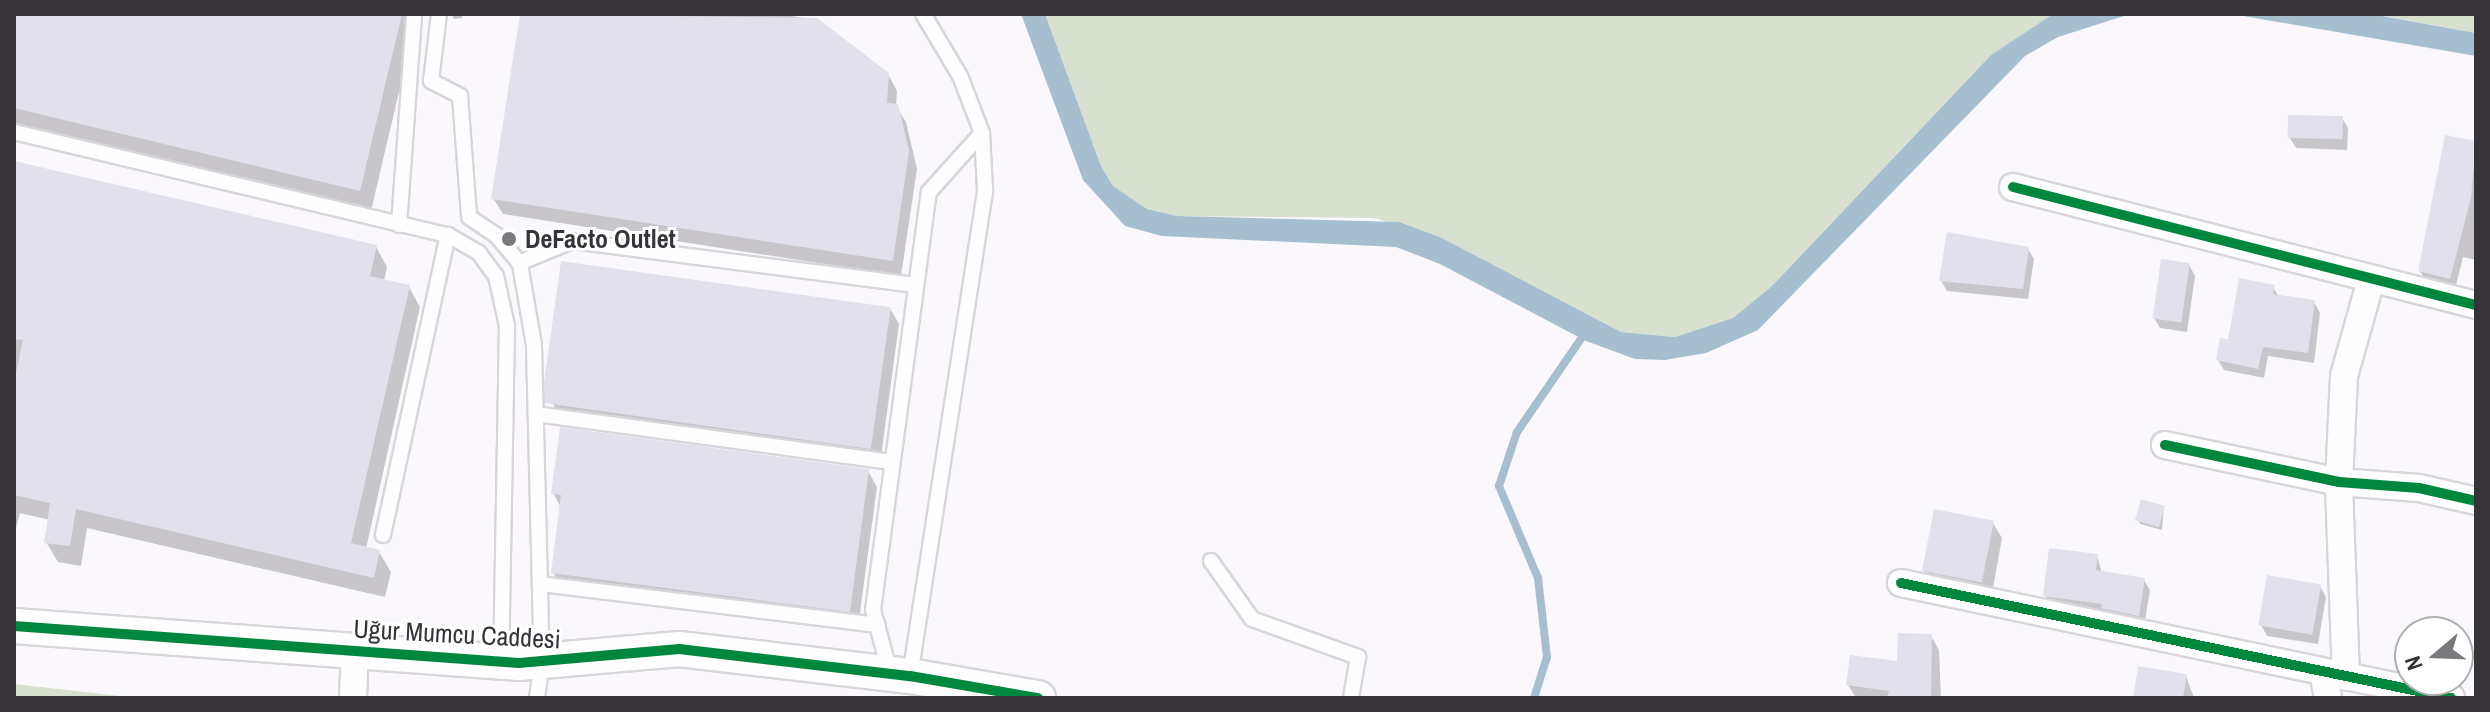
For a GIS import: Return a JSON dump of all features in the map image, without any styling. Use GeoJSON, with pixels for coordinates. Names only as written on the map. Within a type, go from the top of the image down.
{"type":"FeatureCollection","features":[{"type":"Feature","properties":{"kind":"street"},"geometry":{"type":"LineString","coordinates":[[2013,187],[2476,305]]}},
{"type":"Feature","properties":{"kind":"street"},"geometry":{"type":"LineString","coordinates":[[2328,698],[2334,674],[2344,376],[2371,280]]}},
{"type":"Feature","properties":{"kind":"street"},"geometry":{"type":"LineString","coordinates":[[2165,445],[2339,482],[2419,488],[2476,501]]}},
{"type":"Feature","properties":{"kind":"street"},"geometry":{"type":"LineString","coordinates":[[1901,583],[2451,698]]}},
{"type":"Feature","properties":{"kind":"street","name":"Uğur Mumcu Caddesi"},"geometry":{"type":"LineString","coordinates":[[14,626],[501,662],[542,662],[679,649],[900,675],[1038,698]]}},
{"type":"Feature","properties":{"kind":"street"},"geometry":{"type":"LineString","coordinates":[[353,698],[355,651]]}},
{"type":"Feature","properties":{"kind":"lane"},"geometry":{"type":"LineString","coordinates":[[399,225],[414,14]]}},
{"type":"Feature","properties":{"kind":"lane"},"geometry":{"type":"LineString","coordinates":[[439,14],[431,81],[460,96],[469,217],[496,235],[519,263],[534,345],[542,662],[537,698]]}},
{"type":"Feature","properties":{"kind":"lane"},"geometry":{"type":"LineString","coordinates":[[900,675],[985,190],[982,133],[960,76],[923,14]]}},
{"type":"Feature","properties":{"kind":"lane"},"geometry":{"type":"LineString","coordinates":[[14,132],[448,235],[479,253],[496,276],[507,326],[501,662]]}},
{"type":"Feature","properties":{"kind":"lane"},"geometry":{"type":"LineString","coordinates":[[900,675],[873,610],[929,192],[982,133]]}},
{"type":"Feature","properties":{"kind":"lane"},"geometry":{"type":"LineString","coordinates":[[383,535],[448,235]]}},
{"type":"Feature","properties":{"kind":"lane"},"geometry":{"type":"LineString","coordinates":[[519,263],[572,241],[916,285]]}},
{"type":"Feature","properties":{"kind":"lane"},"geometry":{"type":"LineString","coordinates":[[536,414],[892,462]]}},
{"type":"Feature","properties":{"kind":"lane"},"geometry":{"type":"LineString","coordinates":[[1211,561],[1252,619],[1358,657],[1351,698]]}},
{"type":"Feature","properties":{"kind":"lane"},"geometry":{"type":"LineString","coordinates":[[540,584],[878,625]]}},
{"type":"Feature","properties":{"kind":"green space"},"geometry":{"type":"Polygon","coordinates":[[[1045,14],[2053,14],[1991,55],[1772,286],[1733,318],[1675,337],[1621,332],[1442,238],[1374,218],[1177,216],[1147,209],[1113,186],[1101,166],[1045,14]]]}},
{"type":"Feature","properties":{"kind":"green space"},"geometry":{"type":"Polygon","coordinates":[[[2371,14],[2476,14],[2476,33],[2384,16],[2371,14]]]}},
{"type":"Feature","properties":{"kind":"green space"},"geometry":{"type":"Polygon","coordinates":[[[14,684],[138,698],[14,698],[14,684]]]}},
{"type":"Feature","properties":{"kind":"water"},"geometry":{"type":"Polygon","coordinates":[[[1021,14],[1045,14],[1101,166],[1113,186],[1147,209],[1177,216],[1399,222],[1442,238],[1621,332],[1675,337],[1733,318],[1772,286],[1991,55],[2053,14],[2130,14],[2058,37],[2025,56],[1758,330],[1706,353],[1665,360],[1635,359],[1586,341],[1440,264],[1396,247],[1162,236],[1125,226],[1083,180],[1021,14]]]}},
{"type":"Feature","properties":{"kind":"water"},"geometry":{"type":"Polygon","coordinates":[[[2232,14],[2371,14],[2476,33],[2476,56],[2232,14]]]}},
{"type":"Feature","properties":{"kind":"building"},"geometry":{"type":"Polygon","coordinates":[[[14,14],[402,14],[360,191],[14,108],[14,14]]]}},
{"type":"Feature","properties":{"kind":"building"},"geometry":{"type":"Polygon","coordinates":[[[520,14],[817,18],[889,73],[887,103],[898,104],[909,151],[893,261],[491,199],[520,14]]]}},
{"type":"Feature","properties":{"kind":"building"},"geometry":{"type":"Polygon","coordinates":[[[2288,115],[2343,116],[2343,139],[2288,138],[2288,115]]]}},
{"type":"Feature","properties":{"kind":"building"},"geometry":{"type":"Polygon","coordinates":[[[2445,135],[2476,141],[2471,198],[2450,279],[2418,271],[2445,135]]]}},
{"type":"Feature","properties":{"kind":"building"},"geometry":{"type":"Polygon","coordinates":[[[14,161],[377,245],[370,276],[410,285],[351,543],[380,550],[374,578],[76,509],[70,546],[44,543],[50,503],[14,495],[14,382],[23,340],[14,339],[14,161]]]}},
{"type":"Feature","properties":{"kind":"building"},"geometry":{"type":"Polygon","coordinates":[[[1947,232],[2029,247],[2023,289],[1939,281],[1947,232]]]}},
{"type":"Feature","properties":{"kind":"building"},"geometry":{"type":"Polygon","coordinates":[[[2161,259],[2190,263],[2181,322],[2153,318],[2161,259]]]}},
{"type":"Feature","properties":{"kind":"building"},"geometry":{"type":"Polygon","coordinates":[[[561,261],[891,307],[871,449],[541,403],[561,261]]]}},
{"type":"Feature","properties":{"kind":"building"},"geometry":{"type":"Polygon","coordinates":[[[2239,278],[2275,285],[2273,294],[2315,300],[2308,353],[2263,347],[2258,369],[2216,360],[2220,338],[2228,339],[2239,278]]]}},
{"type":"Feature","properties":{"kind":"building"},"geometry":{"type":"Polygon","coordinates":[[[560,427],[869,469],[850,612],[551,573],[561,495],[551,494],[560,427]]]}},
{"type":"Feature","properties":{"kind":"building"},"geometry":{"type":"Polygon","coordinates":[[[2141,499],[2165,506],[2159,527],[2135,520],[2141,499]]]}},
{"type":"Feature","properties":{"kind":"building"},"geometry":{"type":"Polygon","coordinates":[[[1934,509],[1994,521],[1982,582],[1922,571],[1934,509]]]}},
{"type":"Feature","properties":{"kind":"building"},"geometry":{"type":"Polygon","coordinates":[[[2049,548],[2098,554],[2096,570],[2145,578],[2139,616],[2101,608],[2102,604],[2043,596],[2049,548]]]}},
{"type":"Feature","properties":{"kind":"building"},"geometry":{"type":"Polygon","coordinates":[[[2267,575],[2321,585],[2312,635],[2258,625],[2267,575]]]}},
{"type":"Feature","properties":{"kind":"building"},"geometry":{"type":"Polygon","coordinates":[[[1898,633],[1932,634],[1931,698],[1887,698],[1889,691],[1846,685],[1850,655],[1897,661],[1898,633]]]}},
{"type":"Feature","properties":{"kind":"building"},"geometry":{"type":"Polygon","coordinates":[[[2138,666],[2187,674],[2183,698],[2133,698],[2138,666]]]}},
{"type":"Feature","properties":{"kind":"waterway"},"geometry":{"type":"LineString","coordinates":[[1534,698],[1547,657],[1538,578],[1499,486],[1517,432],[1587,330]]}},
{"type":"Feature","properties":{"kind":"cycle path"},"geometry":{"type":"LineString","coordinates":[[2013,187],[2476,305]]}},
{"type":"Feature","properties":{"kind":"cycle path"},"geometry":{"type":"LineString","coordinates":[[2165,445],[2339,482],[2419,488],[2476,501]]}},
{"type":"Feature","properties":{"kind":"cycle path"},"geometry":{"type":"LineString","coordinates":[[1901,583],[2451,698]]}},
{"type":"Feature","properties":{"kind":"cycle path"},"geometry":{"type":"LineString","coordinates":[[14,626],[519,663],[679,649],[910,676],[1038,698]]}},
{"type":"Feature","properties":{"kind":"place","name":"DeFacto Outlet"},"geometry":{"type":"Point","coordinates":[509,239]}}]}
